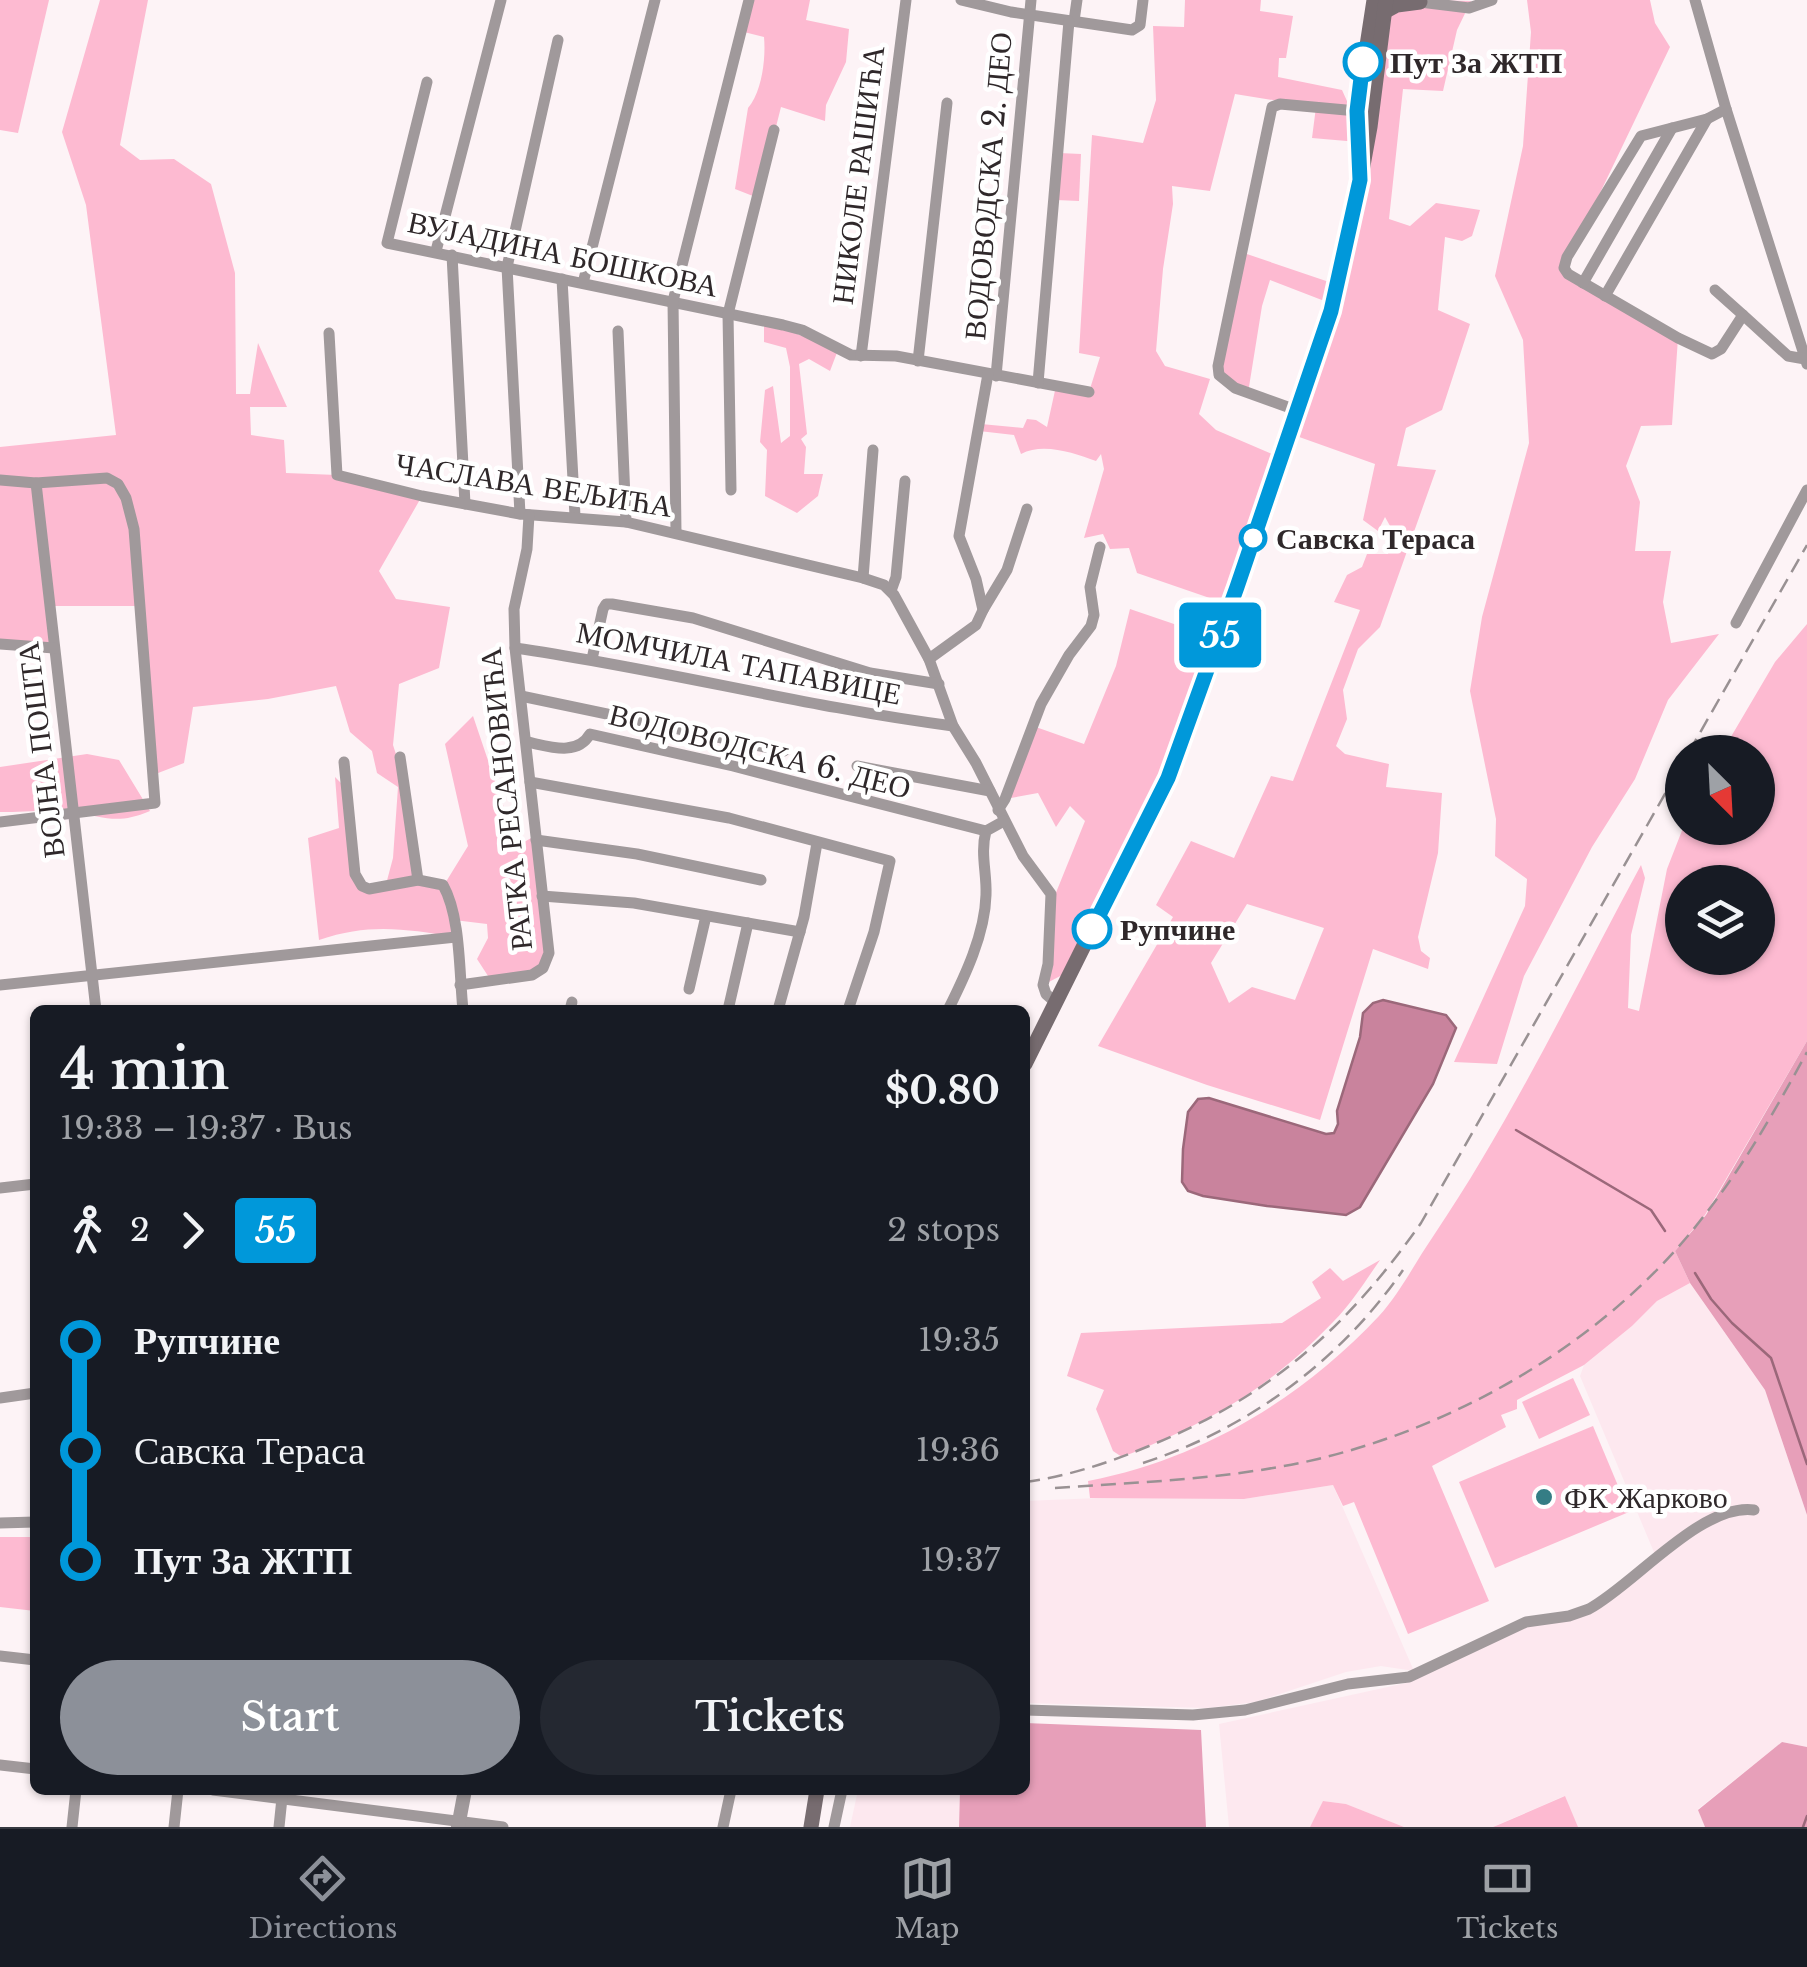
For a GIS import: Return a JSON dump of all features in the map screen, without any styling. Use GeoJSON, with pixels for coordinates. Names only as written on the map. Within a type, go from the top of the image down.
{"type":"FeatureCollection","features":[{"type":"Feature","properties":{"kind":"main road"},"geometry":{"type":"LineString","coordinates":[[1381,4],[1420,2]]}},
{"type":"Feature","properties":{"kind":"main road"},"geometry":{"type":"LineString","coordinates":[[1360,180],[1357,111],[1381,4]]}},
{"type":"Feature","properties":{"kind":"main road"},"geometry":{"type":"LineString","coordinates":[[1030,1053],[1168,778],[1237,587],[1338,285],[1370,126],[1381,4]]}},
{"type":"Feature","properties":{"kind":"main road"},"geometry":{"type":"LineString","coordinates":[[810,1827],[817,1795]]}},
{"type":"Feature","properties":{"kind":"street"},"geometry":{"type":"LineString","coordinates":[[436,252],[501,0]]}},
{"type":"Feature","properties":{"kind":"street"},"geometry":{"type":"LineString","coordinates":[[583,283],[655,0]]}},
{"type":"Feature","properties":{"kind":"street"},"geometry":{"type":"LineString","coordinates":[[676,532],[672,301],[749,0]]}},
{"type":"Feature","properties":{"kind":"street","name":"НИКОЛЕ РАШИЋА"},"geometry":{"type":"LineString","coordinates":[[861,356],[906,0]]}},
{"type":"Feature","properties":{"kind":"street"},"geometry":{"type":"LineString","coordinates":[[961,0],[1132,30],[1140,25],[1142,0]]}},
{"type":"Feature","properties":{"kind":"street","name":"ВОДОВОДСКА 2. ДЕО"},"geometry":{"type":"LineString","coordinates":[[983,610],[958,536],[992,375],[1031,0]]}},
{"type":"Feature","properties":{"kind":"street"},"geometry":{"type":"LineString","coordinates":[[1038,384],[1077,0]]}},
{"type":"Feature","properties":{"kind":"street"},"geometry":{"type":"LineString","coordinates":[[1403,0],[1469,8],[1492,0]]}},
{"type":"Feature","properties":{"kind":"street"},"geometry":{"type":"LineString","coordinates":[[1695,0],[1806,362]]}},
{"type":"Feature","properties":{"kind":"street","name":"РАТКА РЕСАНОВИЋА"},"geometry":{"type":"LineString","coordinates":[[460,985],[532,975],[543,968],[549,953],[515,648],[514,609],[527,549],[507,267],[558,40]]}},
{"type":"Feature","properties":{"kind":"street","name":"ВУЈАДИНА БОШКОВА"},"geometry":{"type":"LineString","coordinates":[[427,82],[387,243],[802,330],[838,350],[861,356],[896,356],[1089,392]]}},
{"type":"Feature","properties":{"kind":"street"},"geometry":{"type":"LineString","coordinates":[[918,361],[947,102]]}},
{"type":"Feature","properties":{"kind":"street"},"geometry":{"type":"LineString","coordinates":[[1296,410],[1235,388],[1220,375],[1218,366],[1238,264],[1272,106],[1357,111]]}},
{"type":"Feature","properties":{"kind":"street"},"geometry":{"type":"LineString","coordinates":[[1726,109],[1708,119],[1642,136],[1567,257],[1564,268],[1605,296],[1712,354],[1721,349],[1743,316]]}},
{"type":"Feature","properties":{"kind":"street"},"geometry":{"type":"LineString","coordinates":[[1605,296],[1708,119]]}},
{"type":"Feature","properties":{"kind":"street"},"geometry":{"type":"LineString","coordinates":[[1583,283],[1672,128]]}},
{"type":"Feature","properties":{"kind":"street"},"geometry":{"type":"LineString","coordinates":[[728,314],[774,130]]}},
{"type":"Feature","properties":{"kind":"street"},"geometry":{"type":"LineString","coordinates":[[452,255],[465,504]]}},
{"type":"Feature","properties":{"kind":"street"},"geometry":{"type":"LineString","coordinates":[[562,279],[575,516]]}},
{"type":"Feature","properties":{"kind":"street"},"geometry":{"type":"LineString","coordinates":[[1715,290],[1788,356],[1806,362]]}},
{"type":"Feature","properties":{"kind":"street","name":"ВУЈАДИНА БОШКОВА"},"geometry":{"type":"LineString","coordinates":[[728,314],[731,490]]}},
{"type":"Feature","properties":{"kind":"street"},"geometry":{"type":"LineString","coordinates":[[618,330],[626,522]]}},
{"type":"Feature","properties":{"kind":"street","name":"ЧАСЛАВА ВЕЉИЋА"},"geometry":{"type":"LineString","coordinates":[[329,333],[336,475],[465,504],[525,514],[626,522],[676,532],[862,578],[891,591]]}},
{"type":"Feature","properties":{"kind":"street"},"geometry":{"type":"LineString","coordinates":[[862,578],[873,450]]}},
{"type":"Feature","properties":{"kind":"street"},"geometry":{"type":"LineString","coordinates":[[0,480],[36,484],[107,478],[118,484],[126,498],[134,529],[154,802],[0,822]]}},
{"type":"Feature","properties":{"kind":"street"},"geometry":{"type":"LineString","coordinates":[[906,481],[891,591],[929,659],[953,726],[1023,856],[1051,894],[1048,964],[1043,985],[1054,1001]]}},
{"type":"Feature","properties":{"kind":"street","name":"ВОЈНА ПОШТА"},"geometry":{"type":"LineString","coordinates":[[36,484],[95,1005]]}},
{"type":"Feature","properties":{"kind":"street"},"geometry":{"type":"LineString","coordinates":[[1736,623],[1807,490]]}},
{"type":"Feature","properties":{"kind":"street"},"geometry":{"type":"LineString","coordinates":[[929,659],[976,624],[1006,570],[1027,509]]}},
{"type":"Feature","properties":{"kind":"street"},"geometry":{"type":"LineString","coordinates":[[950,1005],[982,920],[986,897],[982,844],[986,831],[1001,816],[1041,704],[1069,655],[1092,626],[1090,587],[1100,547]]}},
{"type":"Feature","properties":{"kind":"street"},"geometry":{"type":"LineString","coordinates":[[592,659],[603,608],[612,604],[693,618],[870,673],[940,684]]}},
{"type":"Feature","properties":{"kind":"street"},"geometry":{"type":"LineString","coordinates":[[0,644],[54,648]]}},
{"type":"Feature","properties":{"kind":"street","name":"МОМЧИЛА ТАПАВИЦЕ"},"geometry":{"type":"LineString","coordinates":[[515,648],[592,659],[867,714],[953,726]]}},
{"type":"Feature","properties":{"kind":"street"},"geometry":{"type":"LineString","coordinates":[[522,696],[784,750]]}},
{"type":"Feature","properties":{"kind":"street"},"geometry":{"type":"LineString","coordinates":[[588,710],[585,722],[590,734]]}},
{"type":"Feature","properties":{"kind":"street","name":"ВОДОВОДСКА 6. ДЕО"},"geometry":{"type":"LineString","coordinates":[[527,742],[567,749],[583,744],[590,734],[986,831]]}},
{"type":"Feature","properties":{"kind":"street"},"geometry":{"type":"LineString","coordinates":[[733,766],[739,741]]}},
{"type":"Feature","properties":{"kind":"street"},"geometry":{"type":"LineString","coordinates":[[400,757],[418,880]]}},
{"type":"Feature","properties":{"kind":"street"},"geometry":{"type":"LineString","coordinates":[[344,762],[355,874],[362,886],[369,889],[418,880],[444,886],[456,936],[462,1005]]}},
{"type":"Feature","properties":{"kind":"street"},"geometry":{"type":"LineString","coordinates":[[856,766],[990,791]]}},
{"type":"Feature","properties":{"kind":"street"},"geometry":{"type":"LineString","coordinates":[[530,782],[729,818],[890,862],[874,932],[850,1005]]}},
{"type":"Feature","properties":{"kind":"street"},"geometry":{"type":"LineString","coordinates":[[536,840],[637,854],[761,880]]}},
{"type":"Feature","properties":{"kind":"street"},"geometry":{"type":"LineString","coordinates":[[779,1005],[800,932],[817,843]]}},
{"type":"Feature","properties":{"kind":"street"},"geometry":{"type":"LineString","coordinates":[[542,896],[614,901],[800,932]]}},
{"type":"Feature","properties":{"kind":"street"},"geometry":{"type":"LineString","coordinates":[[689,989],[706,916]]}},
{"type":"Feature","properties":{"kind":"street"},"geometry":{"type":"LineString","coordinates":[[729,1005],[748,923]]}},
{"type":"Feature","properties":{"kind":"street"},"geometry":{"type":"LineString","coordinates":[[0,985],[456,936]]}},
{"type":"Feature","properties":{"kind":"street"},"geometry":{"type":"LineString","coordinates":[[0,1188],[30,1185]]}},
{"type":"Feature","properties":{"kind":"street"},"geometry":{"type":"LineString","coordinates":[[0,1398],[30,1394]]}},
{"type":"Feature","properties":{"kind":"street"},"geometry":{"type":"LineString","coordinates":[[1030,1710],[1193,1715],[1237,1712],[1348,1684],[1401,1679],[1526,1622],[1570,1616],[1589,1609],[1704,1525],[1731,1511],[1754,1510]]}},
{"type":"Feature","properties":{"kind":"street"},"geometry":{"type":"LineString","coordinates":[[0,1523],[30,1522]]}},
{"type":"Feature","properties":{"kind":"street"},"geometry":{"type":"LineString","coordinates":[[0,1656],[30,1659]]}},
{"type":"Feature","properties":{"kind":"street"},"geometry":{"type":"LineString","coordinates":[[0,1766],[30,1769]]}},
{"type":"Feature","properties":{"kind":"street"},"geometry":{"type":"LineString","coordinates":[[72,1827],[75,1795]]}},
{"type":"Feature","properties":{"kind":"street"},"geometry":{"type":"LineString","coordinates":[[174,1827],[177,1795]]}},
{"type":"Feature","properties":{"kind":"street"},"geometry":{"type":"LineString","coordinates":[[266,1795],[458,1824],[503,1827]]}},
{"type":"Feature","properties":{"kind":"street"},"geometry":{"type":"LineString","coordinates":[[458,1824],[464,1795]]}},
{"type":"Feature","properties":{"kind":"street"},"geometry":{"type":"LineString","coordinates":[[723,1827],[730,1795]]}},
{"type":"Feature","properties":{"kind":"street"},"geometry":{"type":"LineString","coordinates":[[834,1827],[841,1795]]}},
{"type":"Feature","properties":{"kind":"street"},"geometry":{"type":"LineString","coordinates":[[279,1827],[282,1798]]}},
{"type":"Feature","properties":{"kind":"shaded area"},"geometry":{"type":"Polygon","coordinates":[[[0,0],[49,0],[18,133],[0,130],[0,0]]]}},
{"type":"Feature","properties":{"kind":"shaded area"},"geometry":{"type":"Polygon","coordinates":[[[100,0],[148,0],[120,145],[140,160],[174,159],[211,184],[235,273],[236,394],[250,394],[258,343],[287,407],[250,407],[251,435],[284,440],[286,473],[337,475],[422,496],[379,571],[396,599],[450,607],[439,668],[399,684],[393,745],[404,779],[418,880],[444,885],[468,846],[445,744],[473,716],[517,846],[533,837],[525,786],[531,791],[549,953],[543,968],[490,979],[477,959],[488,938],[487,924],[454,920],[456,937],[371,929],[319,940],[308,838],[339,828],[335,777],[347,789],[362,886],[385,888],[393,858],[398,787],[377,773],[372,751],[350,732],[336,686],[193,707],[184,763],[153,775],[140,606],[50,606],[54,648],[0,646],[0,447],[116,435],[86,205],[62,132],[100,0]]]}},
{"type":"Feature","properties":{"kind":"shaded area"},"geometry":{"type":"Polygon","coordinates":[[[749,0],[810,0],[806,20],[849,29],[846,62],[826,105],[825,121],[781,107],[758,198],[735,189],[748,108],[760,84],[764,55],[764,37],[740,31],[749,0]]]}},
{"type":"Feature","properties":{"kind":"shaded area"},"geometry":{"type":"Polygon","coordinates":[[[1185,0],[1261,0],[1260,11],[1293,16],[1286,58],[1279,58],[1278,77],[1342,90],[1358,142],[1312,138],[1316,107],[1235,94],[1210,191],[1172,186],[1156,351],[1165,366],[1210,379],[1199,414],[1216,430],[1279,457],[1230,605],[1137,573],[1129,548],[1110,549],[1103,534],[1084,538],[1104,469],[1101,454],[1096,461],[1049,449],[1021,454],[1014,435],[979,431],[981,424],[1023,428],[1027,419],[1047,427],[1056,386],[1089,392],[1100,357],[1079,353],[1092,135],[1143,143],[1156,100],[1153,26],[1184,27],[1185,0]]]}},
{"type":"Feature","properties":{"kind":"shaded area"},"geometry":{"type":"Polygon","coordinates":[[[1422,0],[1471,1],[1457,30],[1443,91],[1403,89],[1389,219],[1410,226],[1436,203],[1480,210],[1472,236],[1462,241],[1445,237],[1438,310],[1470,324],[1442,410],[1406,428],[1397,466],[1436,470],[1380,627],[1358,649],[1343,690],[1347,719],[1336,746],[1345,754],[1389,764],[1386,787],[1442,793],[1438,853],[1418,937],[1421,951],[1430,958],[1428,969],[1373,949],[1320,1120],[1098,1046],[1173,917],[1156,905],[1191,841],[1234,858],[1271,776],[1293,781],[1360,610],[1334,602],[1347,575],[1362,567],[1367,554],[1388,554],[1394,533],[1385,517],[1378,531],[1363,520],[1375,464],[1288,433],[1331,311],[1384,12],[1422,0]],[[1247,904],[1211,963],[1229,1003],[1252,987],[1295,1000],[1324,928],[1247,904]]]}},
{"type":"Feature","properties":{"kind":"shaded area"},"geometry":{"type":"Polygon","coordinates":[[[1527,0],[1650,0],[1655,23],[1670,47],[1564,268],[1678,338],[1672,425],[1641,426],[1626,466],[1640,502],[1635,551],[1671,551],[1663,602],[1671,643],[1719,634],[1668,700],[1635,779],[1592,847],[1524,976],[1497,1064],[1454,1062],[1525,906],[1527,879],[1495,856],[1496,819],[1470,691],[1482,617],[1529,443],[1523,340],[1495,276],[1523,146],[1531,32],[1527,0]]]}},
{"type":"Feature","properties":{"kind":"shaded area"},"geometry":{"type":"Polygon","coordinates":[[[1059,153],[1081,154],[1079,201],[1056,200],[1059,153]]]}},
{"type":"Feature","properties":{"kind":"shaded area"},"geometry":{"type":"Polygon","coordinates":[[[1241,252],[1332,283],[1327,302],[1270,280],[1248,393],[1219,375],[1241,252]]]}},
{"type":"Feature","properties":{"kind":"shaded area"},"geometry":{"type":"Polygon","coordinates":[[[764,321],[838,350],[830,371],[809,359],[799,364],[807,434],[801,439],[806,447],[804,474],[823,474],[818,496],[797,513],[765,496],[767,450],[760,442],[765,390],[773,386],[781,443],[790,436],[790,367],[786,348],[764,342],[764,321]]]}},
{"type":"Feature","properties":{"kind":"shaded area"},"geometry":{"type":"Polygon","coordinates":[[[1130,609],[1218,639],[1185,732],[1070,971],[1043,985],[1053,900],[1085,821],[1070,806],[1056,827],[1038,793],[1005,799],[1033,726],[1084,744],[1116,666],[1130,609]]]}},
{"type":"Feature","properties":{"kind":"shaded area"},"geometry":{"type":"Polygon","coordinates":[[[1807,624],[1807,1041],[1705,1215],[1675,1251],[1690,1283],[1657,1301],[1584,1365],[1517,1400],[1517,1409],[1501,1415],[1506,1427],[1432,1466],[1489,1601],[1408,1634],[1354,1502],[1343,1506],[1333,1485],[1244,1499],[1090,1498],[1088,1481],[1170,1458],[1246,1422],[1316,1374],[1379,1316],[1490,1145],[1641,865],[1645,878],[1631,935],[1628,1008],[1639,1011],[1665,879],[1665,975],[1775,975],[1775,865],[1669,865],[1676,845],[1775,845],[1775,735],[1732,735],[1775,662],[1807,624]]]}},
{"type":"Feature","properties":{"kind":"shaded area"},"geometry":{"type":"Polygon","coordinates":[[[87,754],[119,760],[150,811],[120,819],[63,811],[0,812],[0,767],[87,754]]]}},
{"type":"Feature","properties":{"kind":"shaded area"},"geometry":{"type":"Polygon","coordinates":[[[1383,1000],[1446,1015],[1456,1028],[1433,1084],[1360,1207],[1346,1215],[1188,1191],[1182,1182],[1183,1149],[1188,1112],[1198,1099],[1209,1098],[1326,1134],[1334,1133],[1363,1013],[1383,1000]]]}},
{"type":"Feature","properties":{"kind":"shaded area"},"geometry":{"type":"Polygon","coordinates":[[[1807,1041],[1807,1515],[1765,1390],[1690,1283],[1675,1251],[1706,1215],[1807,1041]]]}},
{"type":"Feature","properties":{"kind":"shaded area"},"geometry":{"type":"Polygon","coordinates":[[[1380,1260],[1334,1321],[1261,1385],[1183,1431],[1122,1457],[1113,1451],[1096,1409],[1104,1390],[1067,1376],[1081,1333],[1282,1323],[1321,1298],[1312,1282],[1330,1268],[1343,1281],[1380,1260]]]}},
{"type":"Feature","properties":{"kind":"shaded area"},"geometry":{"type":"Polygon","coordinates":[[[1690,1283],[1765,1390],[1807,1515],[1807,1747],[1782,1742],[1698,1809],[1705,1827],[1578,1827],[1564,1796],[1493,1827],[1404,1827],[1346,1804],[1324,1801],[1310,1827],[1229,1827],[1219,1724],[1406,1683],[1526,1627],[1600,1605],[1656,1557],[1580,1376],[1584,1365],[1657,1301],[1690,1283]]]}},
{"type":"Feature","properties":{"kind":"shaded area"},"geometry":{"type":"Polygon","coordinates":[[[1573,1378],[1590,1415],[1539,1439],[1522,1402],[1573,1378]]]}},
{"type":"Feature","properties":{"kind":"shaded area","name":"ФК Жарково"},"geometry":{"type":"Polygon","coordinates":[[[1593,1426],[1629,1512],[1495,1568],[1459,1482],[1593,1426]]]}},
{"type":"Feature","properties":{"kind":"shaded area"},"geometry":{"type":"Polygon","coordinates":[[[1333,1485],[1414,1671],[1381,1666],[1346,1672],[1256,1702],[1207,1708],[1030,1703],[1030,1501],[1147,1496],[1244,1499],[1333,1485]]]}},
{"type":"Feature","properties":{"kind":"shaded area"},"geometry":{"type":"Polygon","coordinates":[[[0,1537],[30,1537],[30,1610],[0,1607],[0,1537]]]}},
{"type":"Feature","properties":{"kind":"shaded area"},"geometry":{"type":"Polygon","coordinates":[[[1030,1723],[1201,1730],[1206,1827],[959,1827],[960,1795],[1030,1795],[1030,1723]]]}},
{"type":"Feature","properties":{"kind":"shaded area"},"geometry":{"type":"Polygon","coordinates":[[[1782,1742],[1807,1747],[1807,1827],[1705,1827],[1698,1810],[1782,1742]]]}},
{"type":"Feature","properties":{"kind":"shaded area"},"geometry":{"type":"Polygon","coordinates":[[[857,1795],[960,1795],[959,1827],[850,1827],[857,1795]]]}},
{"type":"Feature","properties":{"kind":"shaded area"},"geometry":{"type":"Polygon","coordinates":[[[1565,1796],[1578,1827],[1493,1827],[1498,1825],[1565,1796]]]}},
{"type":"Feature","properties":{"kind":"shaded area"},"geometry":{"type":"Polygon","coordinates":[[[1323,1801],[1346,1804],[1404,1827],[1310,1827],[1323,1801]]]}},
{"type":"Feature","properties":{"kind":"waterway"},"geometry":{"type":"LineString","coordinates":[[1516,1130],[1651,1210],[1665,1231]]}},
{"type":"Feature","properties":{"kind":"waterway"},"geometry":{"type":"LineString","coordinates":[[1695,1273],[1732,1323],[1771,1358],[1807,1464]]}},
{"type":"Feature","properties":{"kind":"waterway"},"geometry":{"type":"LineString","coordinates":[[1803,1827],[1807,1816]]}},
{"type":"Feature","properties":{"kind":"railway"},"geometry":{"type":"LineString","coordinates":[[1699,735],[1807,545]]}},
{"type":"Feature","properties":{"kind":"railway"},"geometry":{"type":"LineString","coordinates":[[1030,1481],[1119,1458],[1231,1406],[1302,1355],[1364,1295],[1421,1223],[1665,794]]}},
{"type":"Feature","properties":{"kind":"railway"},"geometry":{"type":"LineString","coordinates":[[1055,1488],[1220,1475],[1318,1459],[1429,1423],[1534,1368],[1582,1335],[1670,1256],[1735,1174],[1807,1052]]}},
{"type":"Feature","properties":{"kind":"railway"},"geometry":{"type":"LineString","coordinates":[[1143,1463],[1219,1431],[1289,1388],[1351,1334],[1403,1270]]}},
{"type":"Feature","properties":{"kind":"bus line","name":"55"},"geometry":{"type":"LineString","coordinates":[[1092,929],[1168,778],[1331,311],[1360,180],[1357,111],[1363,62]]}},
{"type":"Feature","properties":{"kind":"place","name":"Пут За ЖТП"},"geometry":{"type":"Point","coordinates":[1363,62]}},
{"type":"Feature","properties":{"kind":"place","name":"Савска Тераса"},"geometry":{"type":"Point","coordinates":[1253,538]}},
{"type":"Feature","properties":{"kind":"place","name":"Рупчине"},"geometry":{"type":"Point","coordinates":[1092,929]}},
{"type":"Feature","properties":{"kind":"place","name":"ФК Жарково"},"geometry":{"type":"Point","coordinates":[1544,1497]}}]}
